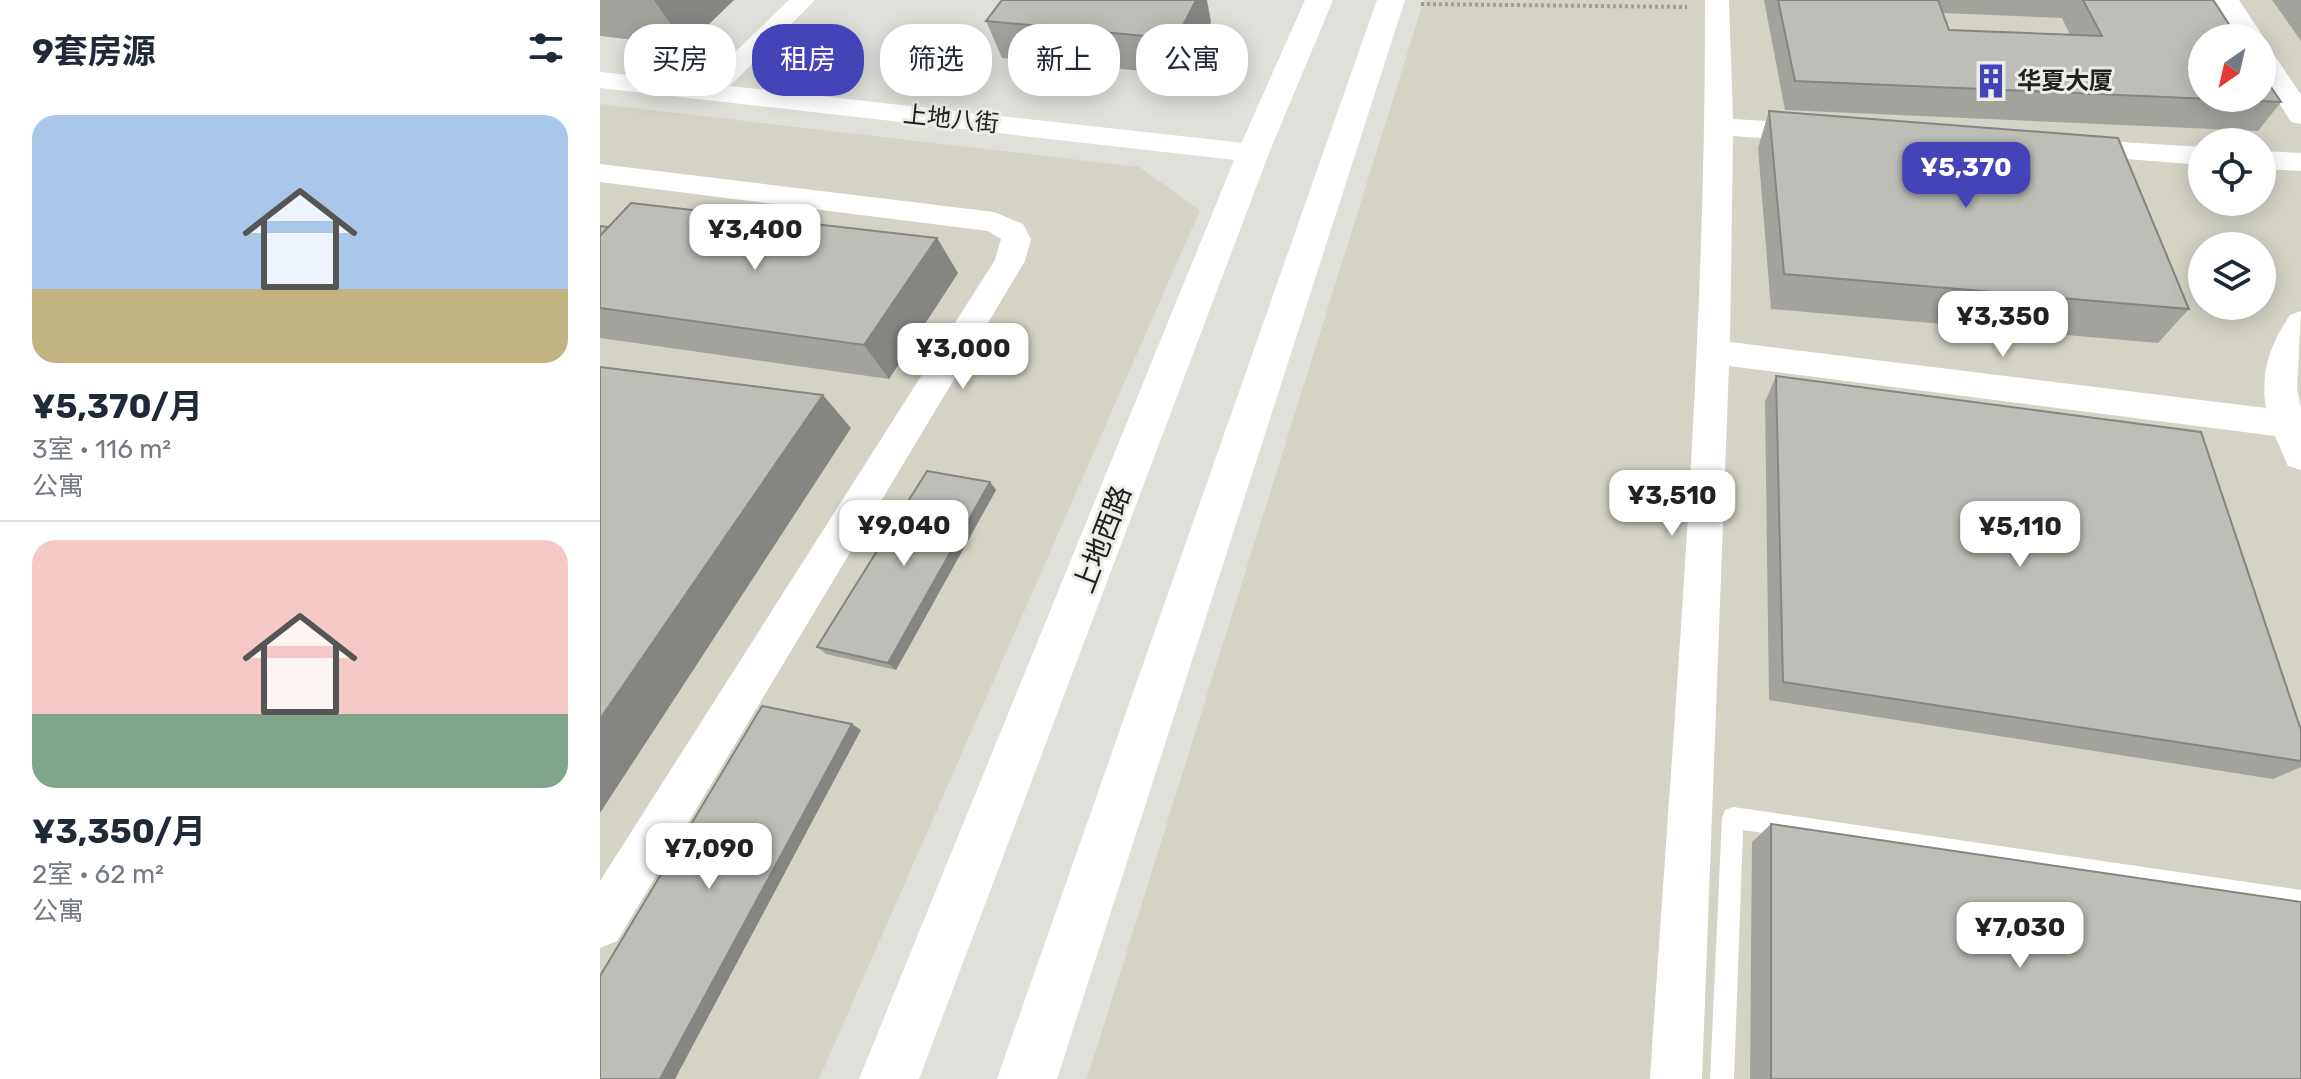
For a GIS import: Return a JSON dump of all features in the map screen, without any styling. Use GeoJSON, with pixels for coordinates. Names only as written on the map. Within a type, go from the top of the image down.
{"type":"FeatureCollection","features":[{"type":"Feature","properties":{"kind":"main road","name":"上地西路"},"geometry":{"type":"LineString","coordinates":[[889,1079],[1253,153],[1319,0]]}},
{"type":"Feature","properties":{"kind":"main road"},"geometry":{"type":"LineString","coordinates":[[1027,1079],[1402,2]]}},
{"type":"Feature","properties":{"kind":"street"},"geometry":{"type":"LineString","coordinates":[[736,66],[803,0]]}},
{"type":"Feature","properties":{"kind":"street"},"geometry":{"type":"LineString","coordinates":[[2227,0],[2242,24]]}},
{"type":"Feature","properties":{"kind":"street"},"geometry":{"type":"LineString","coordinates":[[1676,1079],[1713,352],[1719,127],[1717,4]]}},
{"type":"Feature","properties":{"kind":"street"},"geometry":{"type":"LineString","coordinates":[[2276,77],[2301,116]]}},
{"type":"Feature","properties":{"kind":"street","name":"上地八街"},"geometry":{"type":"LineString","coordinates":[[600,80],[624,83]]}},
{"type":"Feature","properties":{"kind":"street","name":"上地八街"},"geometry":{"type":"LineString","coordinates":[[736,95],[1253,153]]}},
{"type":"Feature","properties":{"kind":"street"},"geometry":{"type":"LineString","coordinates":[[1719,127],[1844,135]]}},
{"type":"Feature","properties":{"kind":"street"},"geometry":{"type":"LineString","coordinates":[[2046,147],[2188,155]]}},
{"type":"Feature","properties":{"kind":"street"},"geometry":{"type":"LineString","coordinates":[[2276,161],[2301,162]]}},
{"type":"Feature","properties":{"kind":"street"},"geometry":{"type":"LineString","coordinates":[[600,173],[994,222],[1012,231],[1016,239],[1010,261],[600,924]]}},
{"type":"Feature","properties":{"kind":"street"},"geometry":{"type":"LineString","coordinates":[[2301,323],[2284,357],[2279,392],[2286,424],[2301,456]]}},
{"type":"Feature","properties":{"kind":"street"},"geometry":{"type":"LineString","coordinates":[[1713,352],[2286,424]]}},
{"type":"Feature","properties":{"kind":"lane"},"geometry":{"type":"LineString","coordinates":[[1722,1079],[1733,818],[2301,901]]}},
{"type":"Feature","properties":{"kind":"path"},"geometry":{"type":"LineString","coordinates":[[1402,2],[1717,4]]}},
{"type":"Feature","properties":{"kind":"shaded area"},"geometry":{"type":"Polygon","coordinates":[[[1424,0],[2301,0],[2301,1079],[1087,1079],[1424,0]]]}},
{"type":"Feature","properties":{"kind":"shaded area"},"geometry":{"type":"Polygon","coordinates":[[[600,104],[1139,167],[1200,210],[819,1079],[600,1079],[600,104]]]}},
{"type":"Feature","properties":{"kind":"building"},"geometry":{"type":"Polygon","coordinates":[[[1002,0],[1196,0],[1184,24],[1136,24],[1136,35],[1120,34],[1120,24],[986,21],[1002,0]]]}},
{"type":"Feature","properties":{"kind":"building"},"geometry":{"type":"Polygon","coordinates":[[[1778,0],[1938,0],[1949,30],[2102,36],[2083,0],[2213,0],[2229,24],[2188,24],[2188,98],[1795,81],[1778,0]]]}},
{"type":"Feature","properties":{"kind":"building"},"geometry":{"type":"Polygon","coordinates":[[[1769,111],[2118,138],[2188,309],[1784,274],[1769,111]]]}},
{"type":"Feature","properties":{"kind":"building"},"geometry":{"type":"Polygon","coordinates":[[[631,203],[937,238],[864,345],[600,308],[600,236],[631,203]]]}},
{"type":"Feature","properties":{"kind":"building"},"geometry":{"type":"Polygon","coordinates":[[[600,367],[823,395],[600,719],[600,367]]]}},
{"type":"Feature","properties":{"kind":"building"},"geometry":{"type":"Polygon","coordinates":[[[1776,376],[2201,432],[2301,730],[2301,761],[1783,682],[1776,376]]]}},
{"type":"Feature","properties":{"kind":"building"},"geometry":{"type":"Polygon","coordinates":[[[927,471],[990,482],[888,663],[817,647],[927,471]]]}},
{"type":"Feature","properties":{"kind":"building"},"geometry":{"type":"Polygon","coordinates":[[[762,706],[852,724],[660,1079],[600,1079],[600,976],[762,706]]]}},
{"type":"Feature","properties":{"kind":"building"},"geometry":{"type":"Polygon","coordinates":[[[1771,824],[2301,902],[2301,1079],[1771,1079],[1771,824]]]}},
{"type":"Feature","properties":{"kind":"place","name":"华夏大厦"},"geometry":{"type":"Point","coordinates":[1991,81]}}]}
